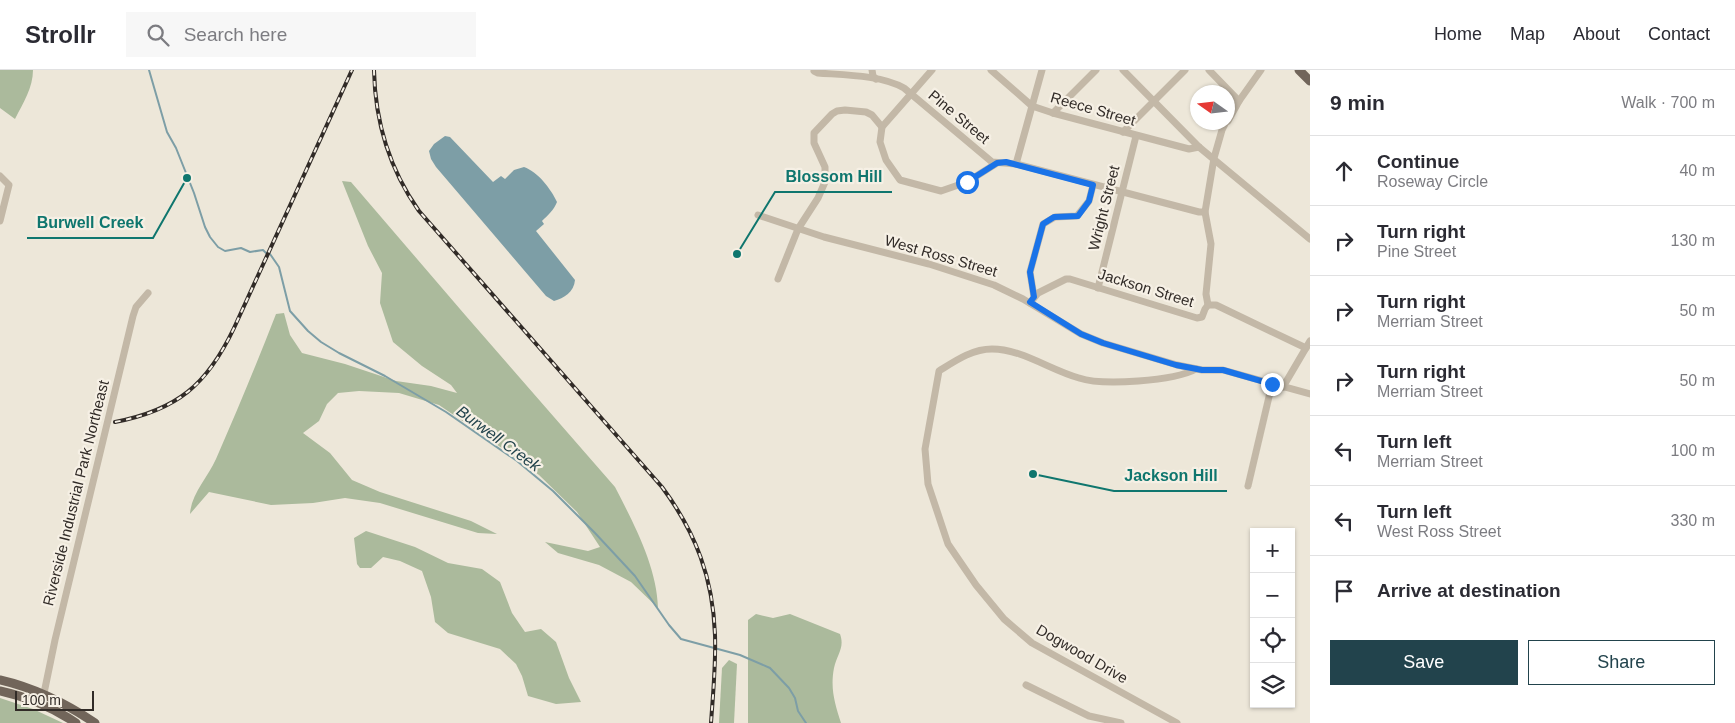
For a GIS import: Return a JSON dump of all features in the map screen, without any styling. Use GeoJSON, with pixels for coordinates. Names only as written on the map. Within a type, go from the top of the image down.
{"type":"FeatureCollection","features":[{"type":"Feature","properties":{"kind":"main road"},"geometry":{"type":"LineString","coordinates":[[1299,70],[1310,81]]}},
{"type":"Feature","properties":{"kind":"main road"},"geometry":{"type":"LineString","coordinates":[[0,680],[17,684],[64,703],[95,723]]}},
{"type":"Feature","properties":{"kind":"main road"},"geometry":{"type":"LineString","coordinates":[[0,691],[42,704],[76,723]]}},
{"type":"Feature","properties":{"kind":"street"},"geometry":{"type":"LineString","coordinates":[[872,70],[873,76],[876,79]]}},
{"type":"Feature","properties":{"kind":"street"},"geometry":{"type":"LineString","coordinates":[[932,70],[882,127],[880,142],[886,160],[900,180],[941,191],[967,182],[997,163]]}},
{"type":"Feature","properties":{"kind":"street","name":"Reece Street"},"geometry":{"type":"LineString","coordinates":[[991,70],[1032,106],[1136,136],[1189,149],[1199,147]]}},
{"type":"Feature","properties":{"kind":"street"},"geometry":{"type":"LineString","coordinates":[[1016,164],[1042,70]]}},
{"type":"Feature","properties":{"kind":"street"},"geometry":{"type":"LineString","coordinates":[[1053,113],[1096,70]]}},
{"type":"Feature","properties":{"kind":"street"},"geometry":{"type":"LineString","coordinates":[[1123,70],[1199,147],[1310,239]]}},
{"type":"Feature","properties":{"kind":"street"},"geometry":{"type":"LineString","coordinates":[[1123,132],[1185,70]]}},
{"type":"Feature","properties":{"kind":"street"},"geometry":{"type":"LineString","coordinates":[[1209,70],[1239,101]]}},
{"type":"Feature","properties":{"kind":"street"},"geometry":{"type":"LineString","coordinates":[[1235,108],[1261,70]]}},
{"type":"Feature","properties":{"kind":"street","name":"Pine Street"},"geometry":{"type":"LineString","coordinates":[[814,71],[876,79],[896,84],[987,158],[997,163],[1016,164],[1205,212]]}},
{"type":"Feature","properties":{"kind":"street"},"geometry":{"type":"LineString","coordinates":[[778,279],[798,229],[818,198],[825,182],[825,167],[814,143],[814,133],[832,114],[844,110],[866,112],[872,115],[882,127]]}},
{"type":"Feature","properties":{"kind":"street"},"geometry":{"type":"LineString","coordinates":[[1208,305],[1206,294],[1211,244],[1205,212],[1214,158],[1222,130]]}},
{"type":"Feature","properties":{"kind":"street","name":"Wright Street"},"geometry":{"type":"LineString","coordinates":[[1098,288],[1136,136]]}},
{"type":"Feature","properties":{"kind":"street"},"geometry":{"type":"LineString","coordinates":[[0,176],[9,186],[2,207],[0,221]]}},
{"type":"Feature","properties":{"kind":"street"},"geometry":{"type":"LineString","coordinates":[[1032,300],[1030,272],[1043,224],[1054,217],[1078,216],[1089,201],[1093,185]]}},
{"type":"Feature","properties":{"kind":"street","name":"West Ross Street"},"geometry":{"type":"LineString","coordinates":[[758,215],[798,229],[959,273],[994,285],[1032,300],[1091,338],[1176,365],[1196,369],[1223,370],[1310,394]]}},
{"type":"Feature","properties":{"kind":"street","name":"Jackson Street"},"geometry":{"type":"LineString","coordinates":[[1032,300],[1038,293],[1066,279],[1197,318],[1202,317],[1208,305],[1216,305],[1306,348]]}},
{"type":"Feature","properties":{"kind":"street","name":"Riverside Industrial Park Northeast"},"geometry":{"type":"LineString","coordinates":[[42,704],[55,640],[136,307],[148,293]]}},
{"type":"Feature","properties":{"kind":"street"},"geometry":{"type":"LineString","coordinates":[[1283,387],[1310,341]]}},
{"type":"Feature","properties":{"kind":"street","name":"Dogwood Drive"},"geometry":{"type":"LineString","coordinates":[[1177,723],[1032,643],[1004,619],[976,585],[948,544],[928,484],[925,449],[939,371],[962,356],[985,349],[1005,350],[1080,379],[1096,381],[1118,382],[1176,377],[1196,369]]}},
{"type":"Feature","properties":{"kind":"street"},"geometry":{"type":"LineString","coordinates":[[1248,486],[1272,384]]}},
{"type":"Feature","properties":{"kind":"street"},"geometry":{"type":"LineString","coordinates":[[1026,685],[1089,716],[1121,723]]}},
{"type":"Feature","properties":{"kind":"green space"},"geometry":{"type":"Polygon","coordinates":[[[0,70],[33,70],[29,89],[15,119],[0,108],[0,70]]]}},
{"type":"Feature","properties":{"kind":"green space"},"geometry":{"type":"Polygon","coordinates":[[[342,181],[351,182],[615,487],[637,531],[649,561],[654,577],[658,608],[631,582],[599,565],[558,553],[545,542],[588,551],[600,547],[577,512],[539,475],[439,405],[399,393],[359,391],[338,393],[327,404],[319,421],[303,433],[330,453],[352,480],[380,492],[471,521],[497,534],[478,533],[380,503],[345,498],[313,503],[271,505],[209,492],[190,514],[193,500],[213,466],[276,314],[284,313],[290,335],[302,353],[345,364],[396,381],[431,386],[457,393],[451,385],[422,366],[393,342],[380,303],[382,273],[368,246],[342,181]]]}},
{"type":"Feature","properties":{"kind":"green space"},"geometry":{"type":"Polygon","coordinates":[[[366,531],[415,547],[448,563],[482,569],[500,582],[512,613],[525,632],[541,629],[556,642],[569,678],[581,702],[556,704],[528,696],[516,664],[500,649],[448,633],[435,622],[431,597],[422,571],[400,561],[383,557],[371,568],[360,568],[357,564],[354,538],[366,531]]]}},
{"type":"Feature","properties":{"kind":"green space"},"geometry":{"type":"Polygon","coordinates":[[[756,614],[773,618],[790,614],[840,634],[842,643],[834,668],[833,690],[841,723],[748,723],[748,620],[756,614]]]}},
{"type":"Feature","properties":{"kind":"green space"},"geometry":{"type":"Polygon","coordinates":[[[729,660],[737,664],[734,723],[719,723],[722,668],[729,660]]]}},
{"type":"Feature","properties":{"kind":"green space"},"geometry":{"type":"Polygon","coordinates":[[[0,698],[33,709],[63,723],[0,723],[0,698]]]}},
{"type":"Feature","properties":{"kind":"water"},"geometry":{"type":"Polygon","coordinates":[[[445,136],[450,137],[493,182],[501,176],[505,179],[514,170],[524,167],[539,177],[548,187],[557,202],[553,210],[542,221],[544,224],[536,231],[575,280],[573,288],[568,294],[554,301],[546,296],[436,167],[429,151],[434,144],[445,136]]]}},
{"type":"Feature","properties":{"kind":"waterway","name":"Burwell Creek"},"geometry":{"type":"LineString","coordinates":[[149,70],[167,132],[176,148],[205,227],[218,247],[225,251],[241,248],[250,252],[263,250],[270,254],[279,267],[290,311],[308,331],[339,353],[385,376],[446,412],[517,461],[553,491],[635,576],[681,639],[740,655],[770,668],[789,688],[795,698],[798,711],[806,723]]}},
{"type":"Feature","properties":{"kind":"railway"},"geometry":{"type":"LineString","coordinates":[[115,422],[137,417],[173,402],[201,380],[213,365],[234,328],[352,70]]}},
{"type":"Feature","properties":{"kind":"railway"},"geometry":{"type":"LineString","coordinates":[[374,70],[377,108],[386,144],[400,179],[419,211],[662,487],[674,504],[693,539],[706,575],[714,614],[715,657],[711,723]]}},
{"type":"Feature","properties":{"kind":"place","name":"Burwell Creek"},"geometry":{"type":"Point","coordinates":[187,178]}},
{"type":"Feature","properties":{"kind":"place","name":"Blossom Hill"},"geometry":{"type":"Point","coordinates":[737,254]}},
{"type":"Feature","properties":{"kind":"place","name":"Jackson Hill"},"geometry":{"type":"Point","coordinates":[1033,474]}},
{"type":"Feature","properties":{"kind":"route"},"geometry":{"type":"LineString","coordinates":[[967,182],[997,163],[1006,162],[1093,185],[1089,201],[1078,216],[1054,217],[1043,224],[1030,272],[1034,297],[1030,302],[1081,334],[1103,343],[1176,365],[1202,370],[1223,370],[1272,384]]}}]}
